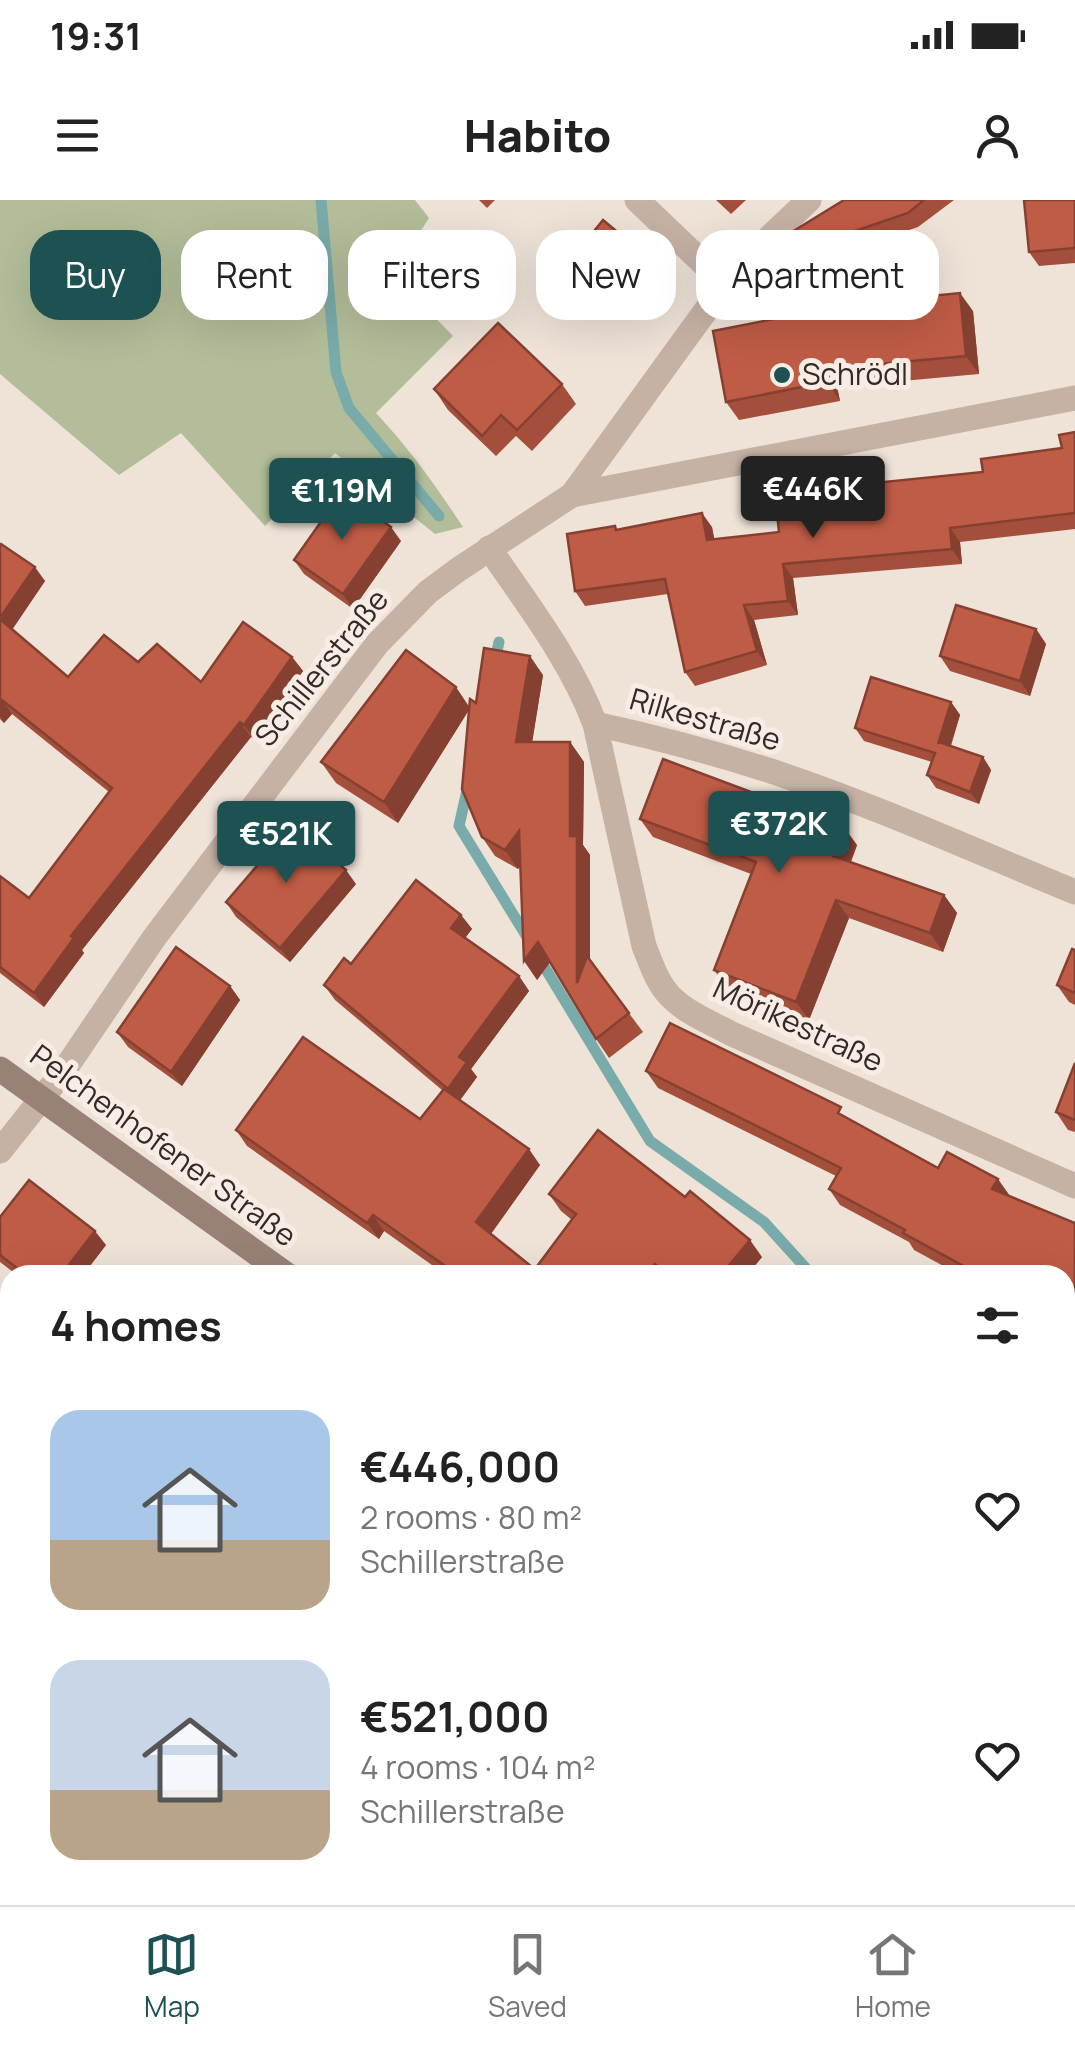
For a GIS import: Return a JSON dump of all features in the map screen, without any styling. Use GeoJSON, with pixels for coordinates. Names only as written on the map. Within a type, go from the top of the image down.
{"type":"FeatureCollection","features":[{"type":"Feature","properties":{"kind":"main road","name":"Pelchenhofener Straße"},"geometry":{"type":"LineString","coordinates":[[0,1069],[274,1265]]}},
{"type":"Feature","properties":{"kind":"street"},"geometry":{"type":"LineString","coordinates":[[637,200],[696,256]]}},
{"type":"Feature","properties":{"kind":"street"},"geometry":{"type":"LineString","coordinates":[[776,230],[808,200]]}},
{"type":"Feature","properties":{"kind":"street"},"geometry":{"type":"LineString","coordinates":[[572,495],[699,320]]}},
{"type":"Feature","properties":{"kind":"street","name":"Schillerstraße"},"geometry":{"type":"LineString","coordinates":[[0,1150],[42,1100],[154,938],[377,644],[428,592],[489,548],[572,495],[1075,398]]}},
{"type":"Feature","properties":{"kind":"street","name":"Mörikestraße"},"geometry":{"type":"LineString","coordinates":[[489,548],[575,677],[596,724],[644,946],[670,997],[732,1034],[1075,1186]]}},
{"type":"Feature","properties":{"kind":"street","name":"Rilkestraße"},"geometry":{"type":"LineString","coordinates":[[596,724],[668,740],[776,773],[1075,892]]}},
{"type":"Feature","properties":{"kind":"green space"},"geometry":{"type":"Polygon","coordinates":[[[0,200],[415,200],[429,218],[421,230],[348,230],[348,320],[438,320],[453,336],[376,413],[422,468],[463,527],[435,534],[335,453],[265,526],[181,433],[119,475],[0,374],[0,200]]]}},
{"type":"Feature","properties":{"kind":"building"},"geometry":{"type":"Polygon","coordinates":[[[844,200],[924,200],[908,213],[858,230],[795,230],[844,200]]]}},
{"type":"Feature","properties":{"kind":"building"},"geometry":{"type":"Polygon","coordinates":[[[1024,200],[1075,200],[1075,248],[1029,252],[1024,200]]]}},
{"type":"Feature","properties":{"kind":"building"},"geometry":{"type":"Polygon","coordinates":[[[603,220],[615,230],[595,230],[603,220]]]}},
{"type":"Feature","properties":{"kind":"building"},"geometry":{"type":"Polygon","coordinates":[[[960,293],[966,356],[824,369],[827,382],[726,402],[713,331],[769,320],[939,320],[939,295],[960,293]]]}},
{"type":"Feature","properties":{"kind":"building"},"geometry":{"type":"Polygon","coordinates":[[[498,323],[562,384],[517,430],[501,415],[482,436],[434,389],[498,323]]]}},
{"type":"Feature","properties":{"kind":"building"},"geometry":{"type":"Polygon","coordinates":[[[1075,432],[1075,513],[950,528],[952,549],[783,564],[788,601],[744,605],[757,651],[685,672],[665,579],[575,591],[567,534],[615,526],[616,530],[702,513],[707,540],[779,532],[775,493],[983,472],[981,459],[1062,448],[1059,435],[1075,432]]]}},
{"type":"Feature","properties":{"kind":"building"},"geometry":{"type":"Polygon","coordinates":[[[342,492],[391,527],[343,594],[294,560],[342,492]]]}},
{"type":"Feature","properties":{"kind":"building"},"geometry":{"type":"Polygon","coordinates":[[[0,545],[35,567],[0,618],[0,545]]]}},
{"type":"Feature","properties":{"kind":"building"},"geometry":{"type":"Polygon","coordinates":[[[956,605],[1036,629],[1020,681],[940,656],[956,605]]]}},
{"type":"Feature","properties":{"kind":"building"},"geometry":{"type":"Polygon","coordinates":[[[0,619],[68,677],[104,635],[138,662],[157,644],[201,682],[243,622],[292,657],[244,725],[240,722],[71,936],[74,938],[34,993],[0,967],[0,876],[29,898],[112,788],[0,702],[0,619]]]}},
{"type":"Feature","properties":{"kind":"building"},"geometry":{"type":"Polygon","coordinates":[[[484,648],[530,656],[516,742],[570,742],[570,836],[577,836],[577,983],[587,956],[629,1013],[596,1039],[538,942],[524,961],[519,831],[505,850],[482,837],[462,789],[470,699],[476,703],[484,648]]]}},
{"type":"Feature","properties":{"kind":"building"},"geometry":{"type":"Polygon","coordinates":[[[406,650],[456,687],[384,802],[321,762],[406,650]]]}},
{"type":"Feature","properties":{"kind":"building"},"geometry":{"type":"Polygon","coordinates":[[[871,677],[951,702],[938,744],[983,757],[970,792],[927,775],[935,753],[855,728],[871,677]]]}},
{"type":"Feature","properties":{"kind":"building"},"geometry":{"type":"Polygon","coordinates":[[[663,759],[844,827],[833,856],[944,895],[930,933],[836,900],[796,1002],[714,970],[756,862],[640,819],[663,759]]]}},
{"type":"Feature","properties":{"kind":"building"},"geometry":{"type":"Polygon","coordinates":[[[292,825],[346,870],[280,948],[226,902],[292,825]]]}},
{"type":"Feature","properties":{"kind":"building"},"geometry":{"type":"Polygon","coordinates":[[[416,880],[461,915],[451,928],[519,976],[459,1057],[467,1062],[448,1089],[324,985],[344,958],[351,964],[416,880]]]}},
{"type":"Feature","properties":{"kind":"building"},"geometry":{"type":"Polygon","coordinates":[[[176,947],[230,986],[171,1072],[117,1032],[176,947]]]}},
{"type":"Feature","properties":{"kind":"building"},"geometry":{"type":"Polygon","coordinates":[[[1072,949],[1075,950],[1075,993],[1057,985],[1072,949]]]}},
{"type":"Feature","properties":{"kind":"building"},"geometry":{"type":"Polygon","coordinates":[[[670,1023],[841,1107],[838,1113],[938,1168],[947,1152],[998,1179],[992,1189],[1075,1223],[1075,1265],[962,1265],[829,1189],[841,1168],[646,1071],[670,1023]]]}},
{"type":"Feature","properties":{"kind":"building"},"geometry":{"type":"Polygon","coordinates":[[[303,1037],[420,1119],[444,1089],[529,1149],[476,1222],[530,1265],[444,1265],[373,1215],[367,1223],[236,1130],[303,1037]]]}},
{"type":"Feature","properties":{"kind":"building"},"geometry":{"type":"Polygon","coordinates":[[[1075,1063],[1075,1120],[1056,1112],[1075,1063]]]}},
{"type":"Feature","properties":{"kind":"building"},"geometry":{"type":"Polygon","coordinates":[[[598,1130],[685,1197],[690,1191],[750,1240],[729,1265],[538,1265],[576,1214],[549,1194],[598,1130]]]}},
{"type":"Feature","properties":{"kind":"building"},"geometry":{"type":"Polygon","coordinates":[[[29,1180],[95,1231],[69,1265],[13,1265],[0,1255],[0,1217],[29,1180]]]}},
{"type":"Feature","properties":{"kind":"waterway"},"geometry":{"type":"LineString","coordinates":[[321,200],[336,372],[349,408],[439,516]]}},
{"type":"Feature","properties":{"kind":"waterway"},"geometry":{"type":"LineString","coordinates":[[494,665],[499,642]]}},
{"type":"Feature","properties":{"kind":"waterway"},"geometry":{"type":"LineString","coordinates":[[468,786],[459,826],[530,942]]}},
{"type":"Feature","properties":{"kind":"waterway"},"geometry":{"type":"LineString","coordinates":[[539,958],[650,1141],[764,1222],[803,1265]]}},
{"type":"Feature","properties":{"kind":"place","name":"Schrödl"},"geometry":{"type":"Point","coordinates":[782,375]}}]}
